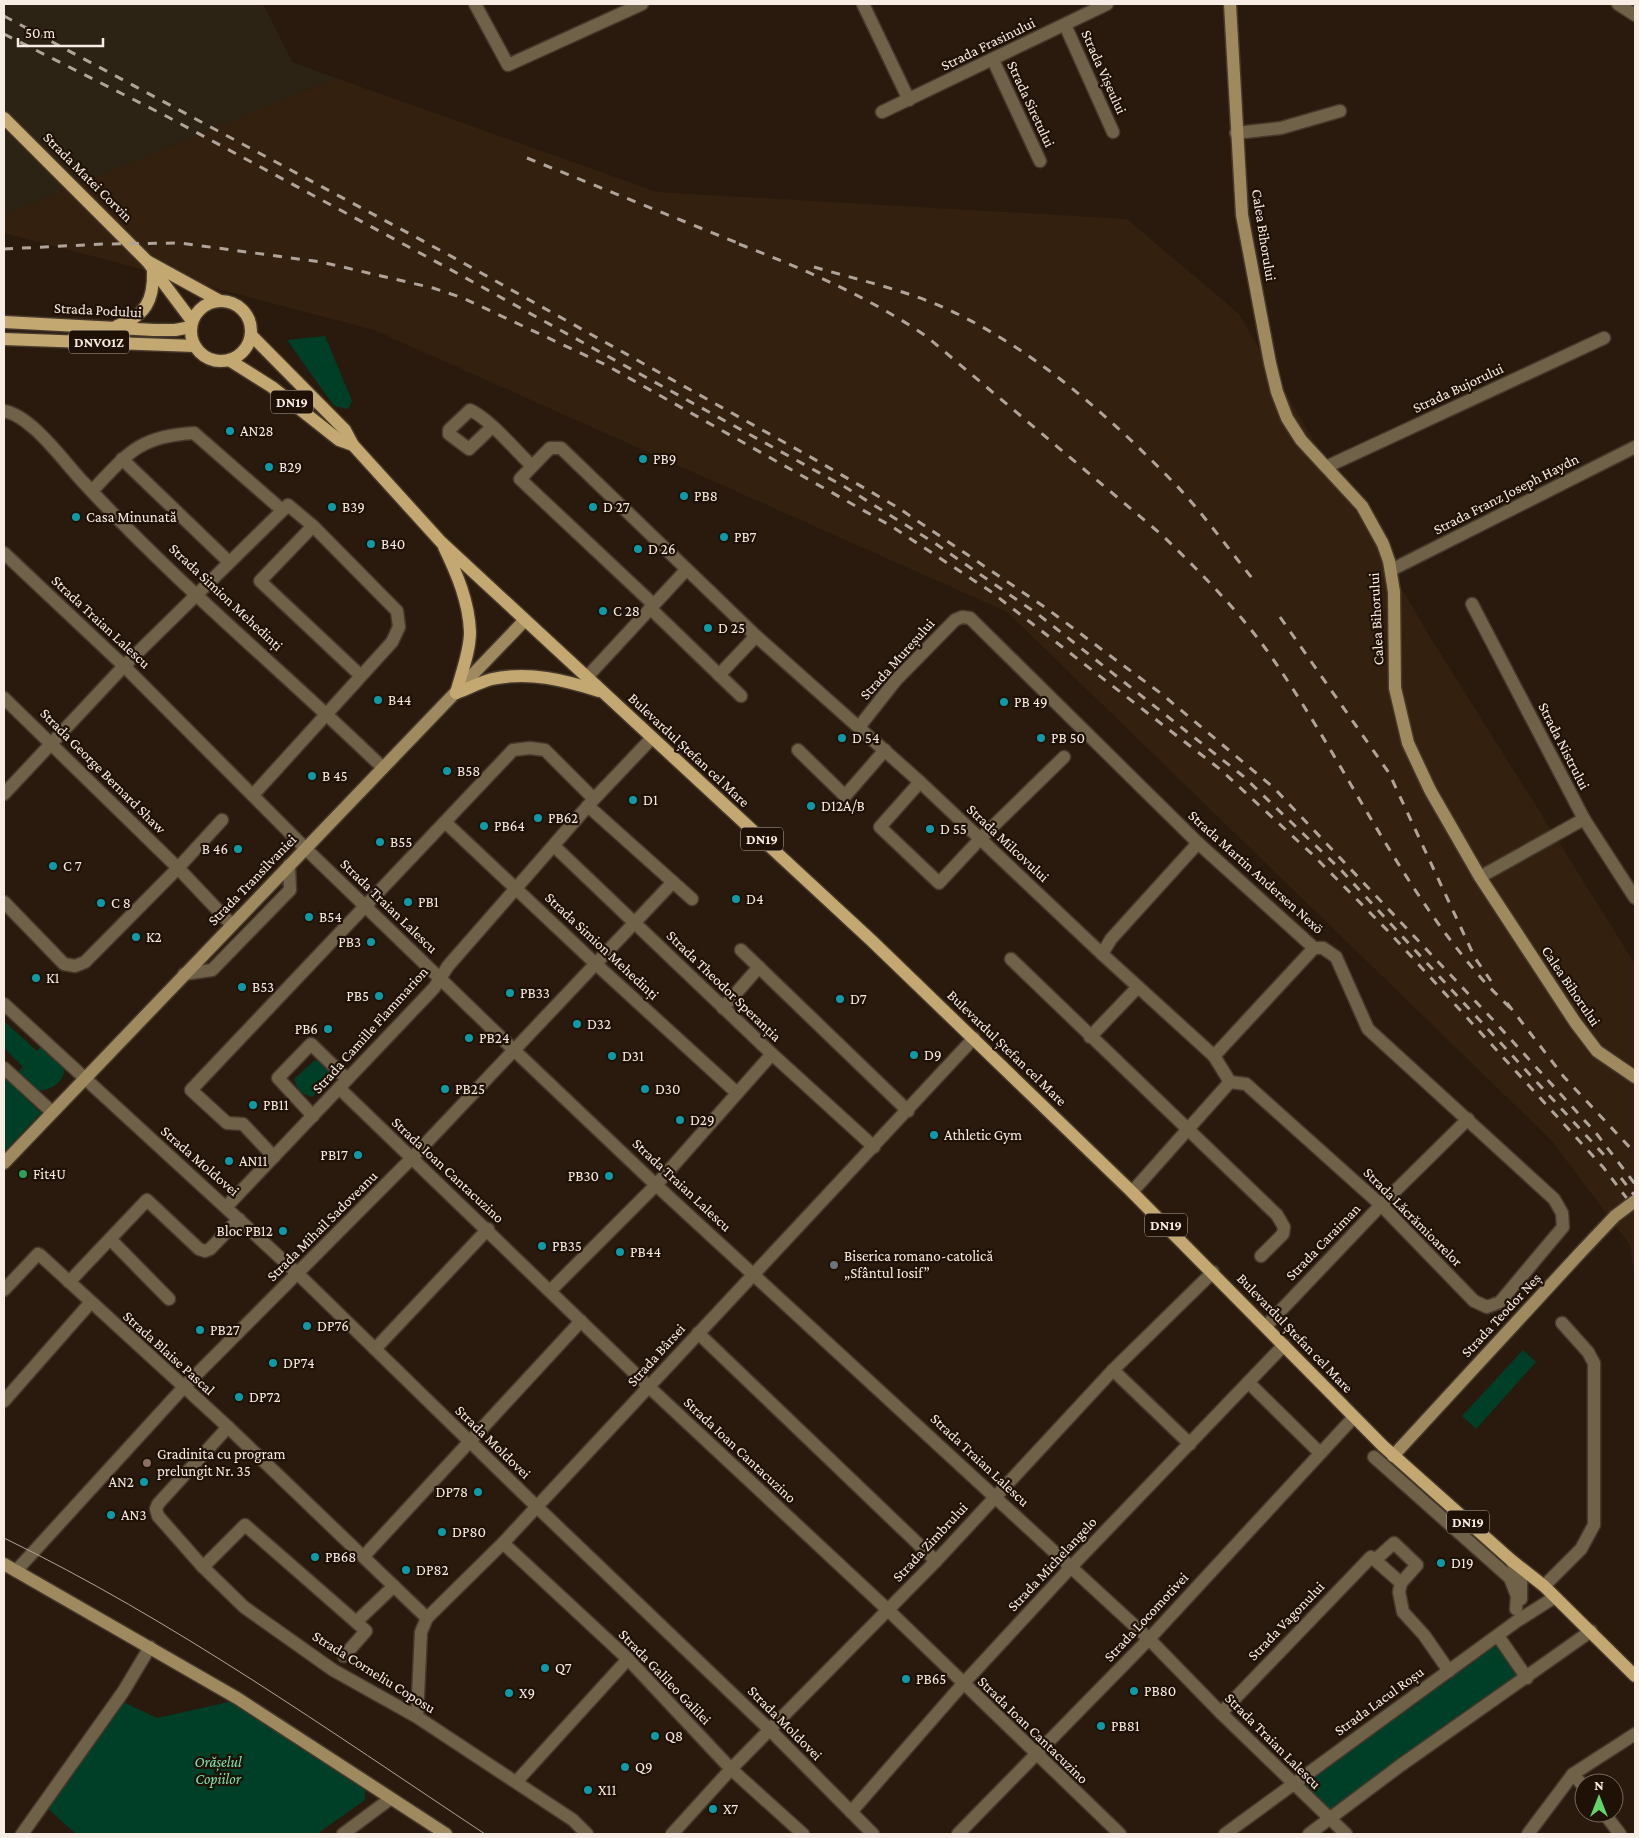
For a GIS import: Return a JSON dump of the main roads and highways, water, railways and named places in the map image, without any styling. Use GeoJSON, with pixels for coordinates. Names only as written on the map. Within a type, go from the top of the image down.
{"type":"FeatureCollection","features":[{"type":"Feature","properties":{"kind":"main road","name":"Calea Bihorului"},"geometry":{"type":"LineString","coordinates":[[1230,4],[1242,215],[1278,392],[1287,418],[1301,440],[1362,506],[1383,544],[1391,570],[1394,592],[1395,688],[1408,743],[1430,790],[1480,878],[1574,1022],[1597,1051],[1635,1077]]}},
{"type":"Feature","properties":{"kind":"main road","name":"Strada Matei Corvin"},"geometry":{"type":"LineString","coordinates":[[4,118],[150,266]]}},
{"type":"Feature","properties":{"kind":"main road","name":"DN19"},"geometry":{"type":"LineString","coordinates":[[150,266],[220,301],[239,306],[246,313],[250,322],[251,335]]}},
{"type":"Feature","properties":{"kind":"main road","name":"DN19"},"geometry":{"type":"LineString","coordinates":[[150,266],[191,324],[195,346],[210,359],[229,360]]}},
{"type":"Feature","properties":{"kind":"main road"},"geometry":{"type":"LineString","coordinates":[[114,327],[136,317],[147,306],[152,290],[150,266]]}},
{"type":"Feature","properties":{"kind":"main road"},"geometry":{"type":"LineString","coordinates":[[191,324],[207,304],[220,301]]}},
{"type":"Feature","properties":{"kind":"main road","name":"Strada Podului"},"geometry":{"type":"LineString","coordinates":[[4,322],[175,330],[191,324]]}},
{"type":"Feature","properties":{"kind":"main road"},"geometry":{"type":"LineString","coordinates":[[229,360],[245,350],[251,335]]}},
{"type":"Feature","properties":{"kind":"main road","name":"Bulevardul Ștefan cel Mare"},"geometry":{"type":"LineString","coordinates":[[251,335],[345,430],[353,445],[442,542],[974,1038],[1213,1272],[1393,1456],[1511,1560],[1544,1586],[1635,1676]]}},
{"type":"Feature","properties":{"kind":"main road","name":"Strada Podului"},"geometry":{"type":"LineString","coordinates":[[4,339],[195,346]]}},
{"type":"Feature","properties":{"kind":"main road","name":"Bulevardul Ștefan cel Mare"},"geometry":{"type":"LineString","coordinates":[[229,360],[272,387],[339,440],[353,445]]}},
{"type":"Feature","properties":{"kind":"main road"},"geometry":{"type":"LineString","coordinates":[[442,542],[461,584],[469,626],[468,649],[456,693]]}},
{"type":"Feature","properties":{"kind":"main road","name":"Strada Transilvaniei"},"geometry":{"type":"LineString","coordinates":[[4,1163],[525,620]]}},
{"type":"Feature","properties":{"kind":"main road"},"geometry":{"type":"LineString","coordinates":[[456,693],[492,679],[525,676],[572,682],[603,692]]}},
{"type":"Feature","properties":{"kind":"main road","name":"Strada Teodor Neș"},"geometry":{"type":"LineString","coordinates":[[1393,1456],[1615,1216],[1635,1201]]}},
{"type":"Feature","properties":{"kind":"main road"},"geometry":{"type":"LineString","coordinates":[[4,1564],[237,1698],[446,1834]]}},
{"type":"Feature","properties":{"kind":"tram line"},"geometry":{"type":"LineString","coordinates":[[4,1538],[67,1570],[189,1640],[308,1716],[485,1834]]}},
{"type":"Feature","properties":{"kind":"railway"},"geometry":{"type":"LineString","coordinates":[[4,16],[449,255],[807,455],[897,507],[1046,608],[1163,695],[1274,788],[1495,1022],[1596,1133],[1635,1184]]}},
{"type":"Feature","properties":{"kind":"railway"},"geometry":{"type":"LineString","coordinates":[[4,34],[166,116],[444,266],[845,487],[936,544],[1039,615],[1243,776],[1341,870],[1605,1156]]}},
{"type":"Feature","properties":{"kind":"railway"},"geometry":{"type":"LineString","coordinates":[[527,158],[745,246]]}},
{"type":"Feature","properties":{"kind":"railway"},"geometry":{"type":"LineString","coordinates":[[4,249],[104,244],[180,243],[321,262],[433,288],[463,298],[606,365],[891,526],[990,591],[1221,770],[1313,855],[1389,932],[1603,1167],[1635,1209]]}},
{"type":"Feature","properties":{"kind":"railway"},"geometry":{"type":"LineString","coordinates":[[739,244],[859,296],[926,336],[1162,535],[1223,597],[1265,647],[1302,703],[1422,900],[1448,937],[1481,978],[1511,1009]]}},
{"type":"Feature","properties":{"kind":"railway"},"geometry":{"type":"LineString","coordinates":[[814,267],[931,302],[980,326],[1011,344],[1041,365],[1098,410],[1152,460],[1187,497],[1256,583]]}},
{"type":"Feature","properties":{"kind":"railway"},"geometry":{"type":"LineString","coordinates":[[1280,617],[1389,773],[1475,958],[1491,981]]}},
{"type":"Feature","properties":{"kind":"railway"},"geometry":{"type":"LineString","coordinates":[[1507,1003],[1564,1077],[1635,1153]]}},
{"type":"Feature","properties":{"kind":"railway"},"geometry":{"type":"LineString","coordinates":[[1621,1178],[1635,1196]]}},
{"type":"Feature","properties":{"kind":"place","name":"AN28"},"geometry":{"type":"Point","coordinates":[230,431]}},
{"type":"Feature","properties":{"kind":"place","name":"PB9"},"geometry":{"type":"Point","coordinates":[643,459]}},
{"type":"Feature","properties":{"kind":"place","name":"B29"},"geometry":{"type":"Point","coordinates":[269,467]}},
{"type":"Feature","properties":{"kind":"place","name":"PB8"},"geometry":{"type":"Point","coordinates":[684,496]}},
{"type":"Feature","properties":{"kind":"place","name":"B39"},"geometry":{"type":"Point","coordinates":[332,507]}},
{"type":"Feature","properties":{"kind":"place","name":"D 27"},"geometry":{"type":"Point","coordinates":[593,507]}},
{"type":"Feature","properties":{"kind":"place","name":"Casa Minunată"},"geometry":{"type":"Point","coordinates":[76,517]}},
{"type":"Feature","properties":{"kind":"place","name":"PB7"},"geometry":{"type":"Point","coordinates":[724,537]}},
{"type":"Feature","properties":{"kind":"place","name":"B40"},"geometry":{"type":"Point","coordinates":[371,544]}},
{"type":"Feature","properties":{"kind":"place","name":"D 26"},"geometry":{"type":"Point","coordinates":[638,549]}},
{"type":"Feature","properties":{"kind":"place","name":"C 28"},"geometry":{"type":"Point","coordinates":[603,611]}},
{"type":"Feature","properties":{"kind":"place","name":"D 25"},"geometry":{"type":"Point","coordinates":[708,628]}},
{"type":"Feature","properties":{"kind":"place","name":"B44"},"geometry":{"type":"Point","coordinates":[378,700]}},
{"type":"Feature","properties":{"kind":"place","name":"PB 49"},"geometry":{"type":"Point","coordinates":[1004,702]}},
{"type":"Feature","properties":{"kind":"place","name":"D 54"},"geometry":{"type":"Point","coordinates":[842,738]}},
{"type":"Feature","properties":{"kind":"place","name":"PB 50"},"geometry":{"type":"Point","coordinates":[1041,738]}},
{"type":"Feature","properties":{"kind":"place","name":"B58"},"geometry":{"type":"Point","coordinates":[447,771]}},
{"type":"Feature","properties":{"kind":"place","name":"B 45"},"geometry":{"type":"Point","coordinates":[312,776]}},
{"type":"Feature","properties":{"kind":"place","name":"D1"},"geometry":{"type":"Point","coordinates":[633,800]}},
{"type":"Feature","properties":{"kind":"place","name":"D12A/B"},"geometry":{"type":"Point","coordinates":[811,806]}},
{"type":"Feature","properties":{"kind":"place","name":"PB62"},"geometry":{"type":"Point","coordinates":[538,818]}},
{"type":"Feature","properties":{"kind":"place","name":"PB64"},"geometry":{"type":"Point","coordinates":[484,826]}},
{"type":"Feature","properties":{"kind":"place","name":"D 55"},"geometry":{"type":"Point","coordinates":[930,829]}},
{"type":"Feature","properties":{"kind":"place","name":"B55"},"geometry":{"type":"Point","coordinates":[380,842]}},
{"type":"Feature","properties":{"kind":"place","name":"B 46"},"geometry":{"type":"Point","coordinates":[238,849]}},
{"type":"Feature","properties":{"kind":"place","name":"C 7"},"geometry":{"type":"Point","coordinates":[53,866]}},
{"type":"Feature","properties":{"kind":"place","name":"D4"},"geometry":{"type":"Point","coordinates":[736,899]}},
{"type":"Feature","properties":{"kind":"place","name":"PB1"},"geometry":{"type":"Point","coordinates":[408,902]}},
{"type":"Feature","properties":{"kind":"place","name":"C 8"},"geometry":{"type":"Point","coordinates":[101,903]}},
{"type":"Feature","properties":{"kind":"place","name":"B54"},"geometry":{"type":"Point","coordinates":[309,917]}},
{"type":"Feature","properties":{"kind":"place","name":"K2"},"geometry":{"type":"Point","coordinates":[136,937]}},
{"type":"Feature","properties":{"kind":"place","name":"PB3"},"geometry":{"type":"Point","coordinates":[371,942]}},
{"type":"Feature","properties":{"kind":"place","name":"K1"},"geometry":{"type":"Point","coordinates":[36,978]}},
{"type":"Feature","properties":{"kind":"place","name":"B53"},"geometry":{"type":"Point","coordinates":[242,987]}},
{"type":"Feature","properties":{"kind":"place","name":"PB33"},"geometry":{"type":"Point","coordinates":[510,993]}},
{"type":"Feature","properties":{"kind":"place","name":"PB5"},"geometry":{"type":"Point","coordinates":[379,996]}},
{"type":"Feature","properties":{"kind":"place","name":"D7"},"geometry":{"type":"Point","coordinates":[840,999]}},
{"type":"Feature","properties":{"kind":"place","name":"D32"},"geometry":{"type":"Point","coordinates":[577,1024]}},
{"type":"Feature","properties":{"kind":"place","name":"PB6"},"geometry":{"type":"Point","coordinates":[328,1029]}},
{"type":"Feature","properties":{"kind":"place","name":"PB24"},"geometry":{"type":"Point","coordinates":[469,1038]}},
{"type":"Feature","properties":{"kind":"place","name":"D9"},"geometry":{"type":"Point","coordinates":[914,1055]}},
{"type":"Feature","properties":{"kind":"place","name":"D31"},"geometry":{"type":"Point","coordinates":[612,1056]}},
{"type":"Feature","properties":{"kind":"place","name":"PB25"},"geometry":{"type":"Point","coordinates":[445,1089]}},
{"type":"Feature","properties":{"kind":"place","name":"D30"},"geometry":{"type":"Point","coordinates":[645,1089]}},
{"type":"Feature","properties":{"kind":"place","name":"PB11"},"geometry":{"type":"Point","coordinates":[253,1105]}},
{"type":"Feature","properties":{"kind":"place","name":"D29"},"geometry":{"type":"Point","coordinates":[680,1120]}},
{"type":"Feature","properties":{"kind":"place","name":"Athletic Gym"},"geometry":{"type":"Point","coordinates":[934,1135]}},
{"type":"Feature","properties":{"kind":"place","name":"PB17"},"geometry":{"type":"Point","coordinates":[358,1155]}},
{"type":"Feature","properties":{"kind":"place","name":"AN11"},"geometry":{"type":"Point","coordinates":[229,1161]}},
{"type":"Feature","properties":{"kind":"place","name":"Fit4U"},"geometry":{"type":"Point","coordinates":[23,1174]}},
{"type":"Feature","properties":{"kind":"place","name":"PB30"},"geometry":{"type":"Point","coordinates":[609,1176]}},
{"type":"Feature","properties":{"kind":"place","name":"Bloc PB12"},"geometry":{"type":"Point","coordinates":[283,1231]}},
{"type":"Feature","properties":{"kind":"place","name":"PB35"},"geometry":{"type":"Point","coordinates":[542,1246]}},
{"type":"Feature","properties":{"kind":"place","name":"PB44"},"geometry":{"type":"Point","coordinates":[620,1252]}},
{"type":"Feature","properties":{"kind":"place","name":"Biserica romano-catolică „Sfântul Iosif”"},"geometry":{"type":"Point","coordinates":[834,1265]}},
{"type":"Feature","properties":{"kind":"place","name":"DP76"},"geometry":{"type":"Point","coordinates":[307,1326]}},
{"type":"Feature","properties":{"kind":"place","name":"PB27"},"geometry":{"type":"Point","coordinates":[200,1330]}},
{"type":"Feature","properties":{"kind":"place","name":"DP74"},"geometry":{"type":"Point","coordinates":[273,1363]}},
{"type":"Feature","properties":{"kind":"place","name":"DP72"},"geometry":{"type":"Point","coordinates":[239,1397]}},
{"type":"Feature","properties":{"kind":"place","name":"Gradinita cu program prelungit Nr. 35"},"geometry":{"type":"Point","coordinates":[147,1463]}},
{"type":"Feature","properties":{"kind":"place","name":"AN2"},"geometry":{"type":"Point","coordinates":[144,1482]}},
{"type":"Feature","properties":{"kind":"place","name":"DP78"},"geometry":{"type":"Point","coordinates":[478,1492]}},
{"type":"Feature","properties":{"kind":"place","name":"AN3"},"geometry":{"type":"Point","coordinates":[111,1515]}},
{"type":"Feature","properties":{"kind":"place","name":"DP80"},"geometry":{"type":"Point","coordinates":[442,1532]}},
{"type":"Feature","properties":{"kind":"place","name":"PB68"},"geometry":{"type":"Point","coordinates":[315,1557]}},
{"type":"Feature","properties":{"kind":"place","name":"D19"},"geometry":{"type":"Point","coordinates":[1441,1563]}},
{"type":"Feature","properties":{"kind":"place","name":"DP82"},"geometry":{"type":"Point","coordinates":[406,1570]}},
{"type":"Feature","properties":{"kind":"place","name":"Q7"},"geometry":{"type":"Point","coordinates":[545,1668]}},
{"type":"Feature","properties":{"kind":"place","name":"PB65"},"geometry":{"type":"Point","coordinates":[906,1679]}},
{"type":"Feature","properties":{"kind":"place","name":"PB80"},"geometry":{"type":"Point","coordinates":[1134,1691]}},
{"type":"Feature","properties":{"kind":"place","name":"X9"},"geometry":{"type":"Point","coordinates":[509,1693]}},
{"type":"Feature","properties":{"kind":"place","name":"PB81"},"geometry":{"type":"Point","coordinates":[1101,1726]}},
{"type":"Feature","properties":{"kind":"place","name":"Q8"},"geometry":{"type":"Point","coordinates":[655,1736]}},
{"type":"Feature","properties":{"kind":"place","name":"Q9"},"geometry":{"type":"Point","coordinates":[625,1767]}},
{"type":"Feature","properties":{"kind":"place","name":"X11"},"geometry":{"type":"Point","coordinates":[588,1790]}},
{"type":"Feature","properties":{"kind":"place","name":"X7"},"geometry":{"type":"Point","coordinates":[713,1809]}},
{"type":"Feature","properties":{"kind":"park label","name":"Orășelul Copiilor"},"geometry":{"type":"Point","coordinates":[218,1770]}}]}
